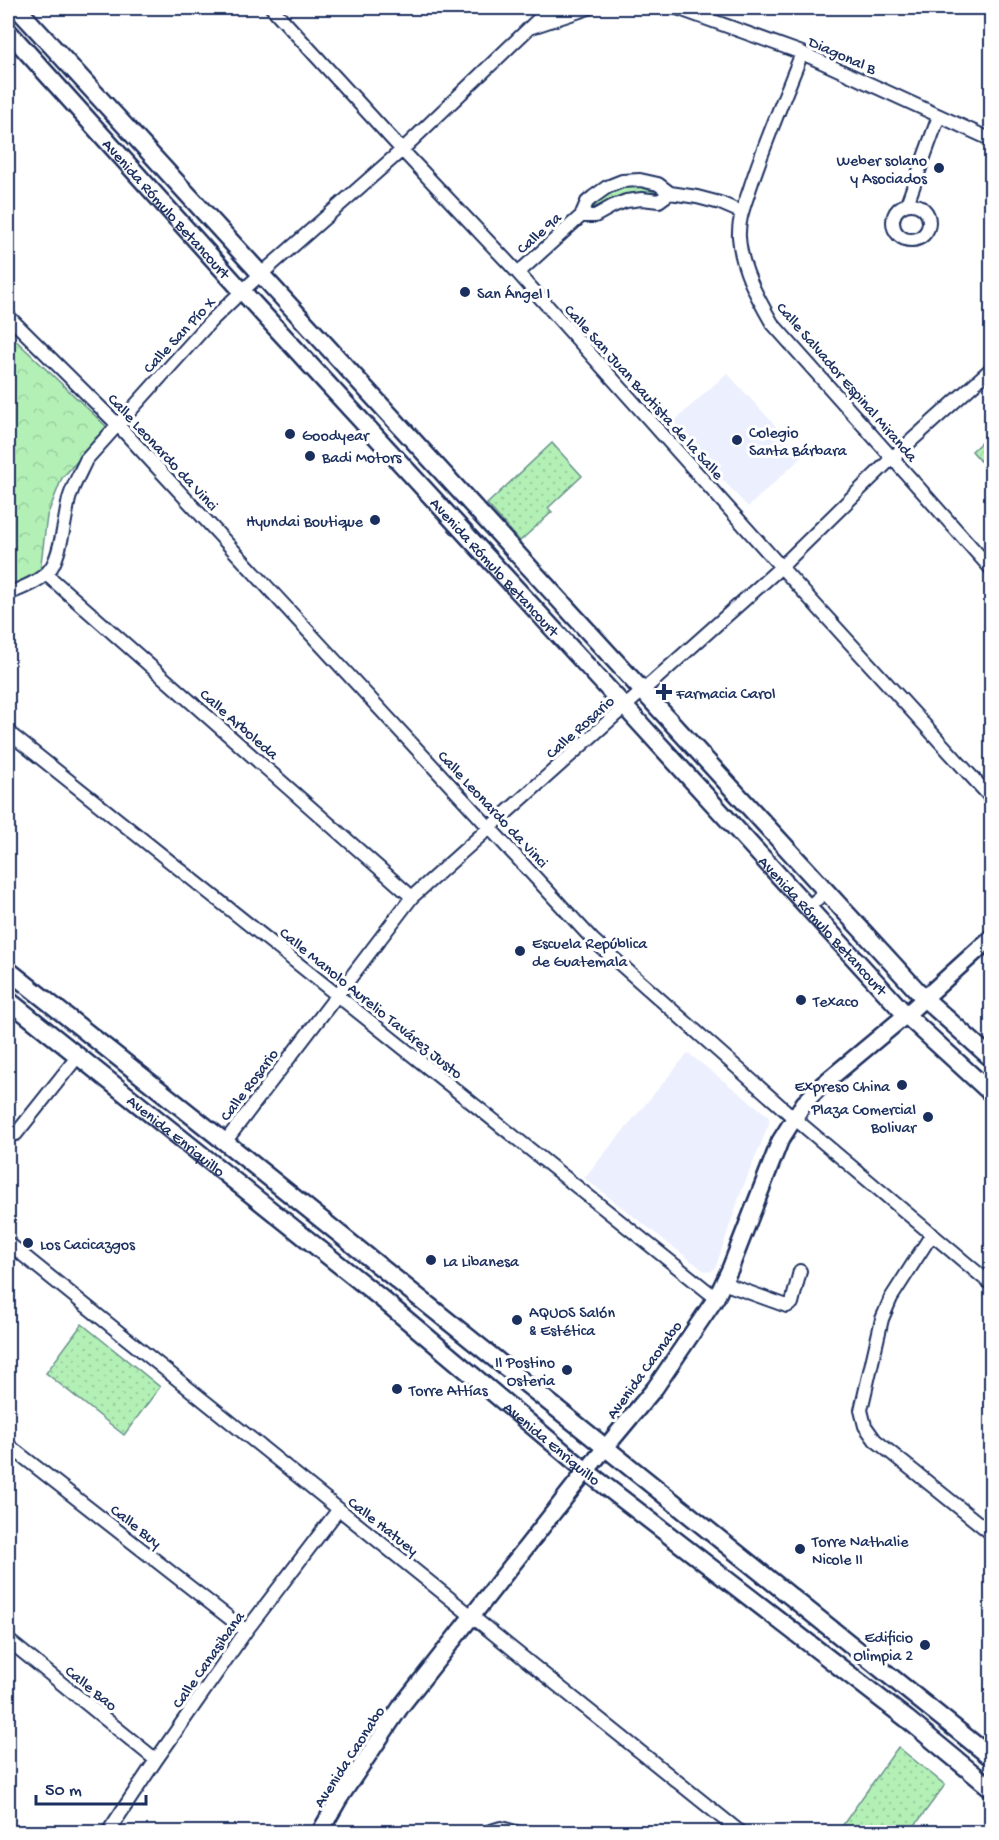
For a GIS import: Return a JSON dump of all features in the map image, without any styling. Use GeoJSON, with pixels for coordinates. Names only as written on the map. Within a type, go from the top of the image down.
{"type":"FeatureCollection","features":[{"type":"Feature","properties":{"kind":"main road","name":"Avenida Rómulo Betancourt"},"geometry":{"type":"LineString","coordinates":[[17,8],[924,998],[992,1059]]}},
{"type":"Feature","properties":{"kind":"main road","name":"Avenida Rómulo Betancourt"},"geometry":{"type":"LineString","coordinates":[[8,32],[242,291],[906,1015],[992,1094]]}},
{"type":"Feature","properties":{"kind":"main road","name":"Avenida Enriquillo"},"geometry":{"type":"LineString","coordinates":[[8,970],[992,1758]]}},
{"type":"Feature","properties":{"kind":"main road","name":"Avenida Enriquillo"},"geometry":{"type":"LineString","coordinates":[[8,1000],[382,1299],[586,1471],[907,1719],[992,1789]]}},
{"type":"Feature","properties":{"kind":"main road"},"geometry":{"type":"LineString","coordinates":[[382,1299],[395,1280]]}},
{"type":"Feature","properties":{"kind":"street","name":"Calle San Juan Bautista de la Salle"},"geometry":{"type":"LineString","coordinates":[[272,8],[518,273],[992,799]]}},
{"type":"Feature","properties":{"kind":"street","name":"Calle San Pío X"},"geometry":{"type":"LineString","coordinates":[[46,574],[55,561],[75,482],[86,460],[117,424],[211,321],[242,291],[402,150],[550,8]]}},
{"type":"Feature","properties":{"kind":"street","name":"Calle San Pío X"},"geometry":{"type":"LineString","coordinates":[[528,28],[589,8]]}},
{"type":"Feature","properties":{"kind":"street","name":"Diagonal B"},"geometry":{"type":"LineString","coordinates":[[677,8],[802,53],[992,140]]}},
{"type":"Feature","properties":{"kind":"street"},"geometry":{"type":"LineString","coordinates":[[703,8],[725,26]]}},
{"type":"Feature","properties":{"kind":"street","name":"Calle Salvador Espinal Miranda"},"geometry":{"type":"LineString","coordinates":[[802,53],[758,160],[741,212],[739,239],[755,294],[772,322],[992,570]]}},
{"type":"Feature","properties":{"kind":"street"},"geometry":{"type":"LineString","coordinates":[[907,204],[939,116]]}},
{"type":"Feature","properties":{"kind":"street","name":"Calle 9a"},"geometry":{"type":"LineString","coordinates":[[518,273],[581,216],[587,202],[607,187],[622,181],[640,180],[658,184],[670,193],[697,196],[741,212]]}},
{"type":"Feature","properties":{"kind":"street","name":"Calle 9a"},"geometry":{"type":"LineString","coordinates":[[581,216],[595,216],[626,201],[642,199],[659,201],[670,193]]}},
{"type":"Feature","properties":{"kind":"street","name":"Calle Leonardo da Vinci"},"geometry":{"type":"LineString","coordinates":[[8,316],[117,424],[593,940],[794,1118],[992,1285]]}},
{"type":"Feature","properties":{"kind":"street","name":"Calle Rosario"},"geometry":{"type":"LineString","coordinates":[[225,1142],[412,897],[781,567],[892,458],[992,368]]}},
{"type":"Feature","properties":{"kind":"street"},"geometry":{"type":"LineString","coordinates":[[8,594],[33,583],[46,574]]}},
{"type":"Feature","properties":{"kind":"street","name":"Calle Arboleda"},"geometry":{"type":"LineString","coordinates":[[46,574],[412,897]]}},
{"type":"Feature","properties":{"kind":"street","name":"Calle Manolo Aurelio Tavárez Justo"},"geometry":{"type":"LineString","coordinates":[[8,732],[716,1298]]}},
{"type":"Feature","properties":{"kind":"street"},"geometry":{"type":"LineString","coordinates":[[808,907],[827,891]]}},
{"type":"Feature","properties":{"kind":"street","name":"Avenida Caonabo"},"geometry":{"type":"LineString","coordinates":[[320,1833],[339,1800],[402,1705],[586,1471],[655,1388],[716,1298],[780,1141],[804,1103],[992,937]]}},
{"type":"Feature","properties":{"kind":"street"},"geometry":{"type":"LineString","coordinates":[[16,1134],[78,1056]]}},
{"type":"Feature","properties":{"kind":"street"},"geometry":{"type":"LineString","coordinates":[[932,1234],[891,1298],[882,1319],[861,1410],[866,1426],[875,1440],[992,1534]]}},
{"type":"Feature","properties":{"kind":"street","name":"Calle Hatuey"},"geometry":{"type":"LineString","coordinates":[[8,1243],[740,1833]]}},
{"type":"Feature","properties":{"kind":"street"},"geometry":{"type":"LineString","coordinates":[[723,1283],[787,1306],[792,1303],[801,1271]]}},
{"type":"Feature","properties":{"kind":"street","name":"Calle Buy"},"geometry":{"type":"LineString","coordinates":[[8,1445],[246,1631]]}},
{"type":"Feature","properties":{"kind":"street","name":"Calle Canasibana"},"geometry":{"type":"LineString","coordinates":[[108,1833],[246,1631],[339,1509]]}},
{"type":"Feature","properties":{"kind":"street","name":"Calle Bao"},"geometry":{"type":"LineString","coordinates":[[8,1640],[156,1760]]}},
{"type":"Feature","properties":{"kind":"street"},"geometry":{"type":"LineString","coordinates":[[488,1833],[501,1828],[516,1833]]}},
{"type":"Feature","properties":{"kind":"shaded area","name":"Colegio Santa Bárbara"},"geometry":{"type":"Polygon","coordinates":[[[727,373],[803,456],[748,507],[671,424],[727,373]]]}},
{"type":"Feature","properties":{"kind":"shaded area"},"geometry":{"type":"Polygon","coordinates":[[[688,1053],[769,1118],[769,1124],[741,1192],[716,1266],[711,1272],[703,1270],[584,1178],[688,1053]]]}},
{"type":"Feature","properties":{"kind":"green space"},"geometry":{"type":"Polygon","coordinates":[[[617,184],[639,186],[662,195],[627,199],[589,209],[603,193],[617,184]]]}},
{"type":"Feature","properties":{"kind":"green space"},"geometry":{"type":"Polygon","coordinates":[[[8,333],[108,428],[62,478],[47,516],[40,571],[8,587],[8,333]]]}},
{"type":"Feature","properties":{"kind":"green space"},"geometry":{"type":"Polygon","coordinates":[[[991,433],[991,473],[972,451],[991,433]]]}},
{"type":"Feature","properties":{"kind":"green space"},"geometry":{"type":"Polygon","coordinates":[[[552,443],[582,476],[548,508],[552,512],[520,541],[487,504],[552,443]]]}},
{"type":"Feature","properties":{"kind":"green space"},"geometry":{"type":"Polygon","coordinates":[[[82,1324],[160,1387],[124,1435],[46,1373],[82,1324]]]}},
{"type":"Feature","properties":{"kind":"green space"},"geometry":{"type":"Polygon","coordinates":[[[898,1747],[945,1785],[910,1832],[851,1832],[842,1826],[898,1747]]]}},
{"type":"Feature","properties":{"kind":"place","name":"Weber solano y Asociados"},"geometry":{"type":"Point","coordinates":[939,168]}},
{"type":"Feature","properties":{"kind":"place","name":"San Ángel I"},"geometry":{"type":"Point","coordinates":[465,292]}},
{"type":"Feature","properties":{"kind":"place","name":"Goodyear"},"geometry":{"type":"Point","coordinates":[290,434]}},
{"type":"Feature","properties":{"kind":"place","name":"Colegio Santa Bárbara"},"geometry":{"type":"Point","coordinates":[737,440]}},
{"type":"Feature","properties":{"kind":"place","name":"Badi Motors"},"geometry":{"type":"Point","coordinates":[310,456]}},
{"type":"Feature","properties":{"kind":"place","name":"Hyundai Boutique"},"geometry":{"type":"Point","coordinates":[375,520]}},
{"type":"Feature","properties":{"kind":"place","name":"Farmacia Carol"},"geometry":{"type":"Point","coordinates":[664,692]}},
{"type":"Feature","properties":{"kind":"place","name":"Escuela República de Guatemala"},"geometry":{"type":"Point","coordinates":[520,951]}},
{"type":"Feature","properties":{"kind":"place","name":"Texaco"},"geometry":{"type":"Point","coordinates":[801,1000]}},
{"type":"Feature","properties":{"kind":"place","name":"Expreso China"},"geometry":{"type":"Point","coordinates":[902,1085]}},
{"type":"Feature","properties":{"kind":"place","name":"Plaza Comercial Bolivar"},"geometry":{"type":"Point","coordinates":[928,1117]}},
{"type":"Feature","properties":{"kind":"place","name":"Los Cacicazgos"},"geometry":{"type":"Point","coordinates":[28,1243]}},
{"type":"Feature","properties":{"kind":"place","name":"La Libanesa"},"geometry":{"type":"Point","coordinates":[431,1260]}},
{"type":"Feature","properties":{"kind":"place","name":"AQUOS Salón & Estética"},"geometry":{"type":"Point","coordinates":[517,1320]}},
{"type":"Feature","properties":{"kind":"place","name":"Il Postino Osteria"},"geometry":{"type":"Point","coordinates":[567,1370]}},
{"type":"Feature","properties":{"kind":"place","name":"Torre Attías"},"geometry":{"type":"Point","coordinates":[397,1389]}},
{"type":"Feature","properties":{"kind":"place","name":"Torre Nathalie Nicole II"},"geometry":{"type":"Point","coordinates":[800,1549]}},
{"type":"Feature","properties":{"kind":"place","name":"Edificio Olimpia 2"},"geometry":{"type":"Point","coordinates":[925,1645]}}]}
